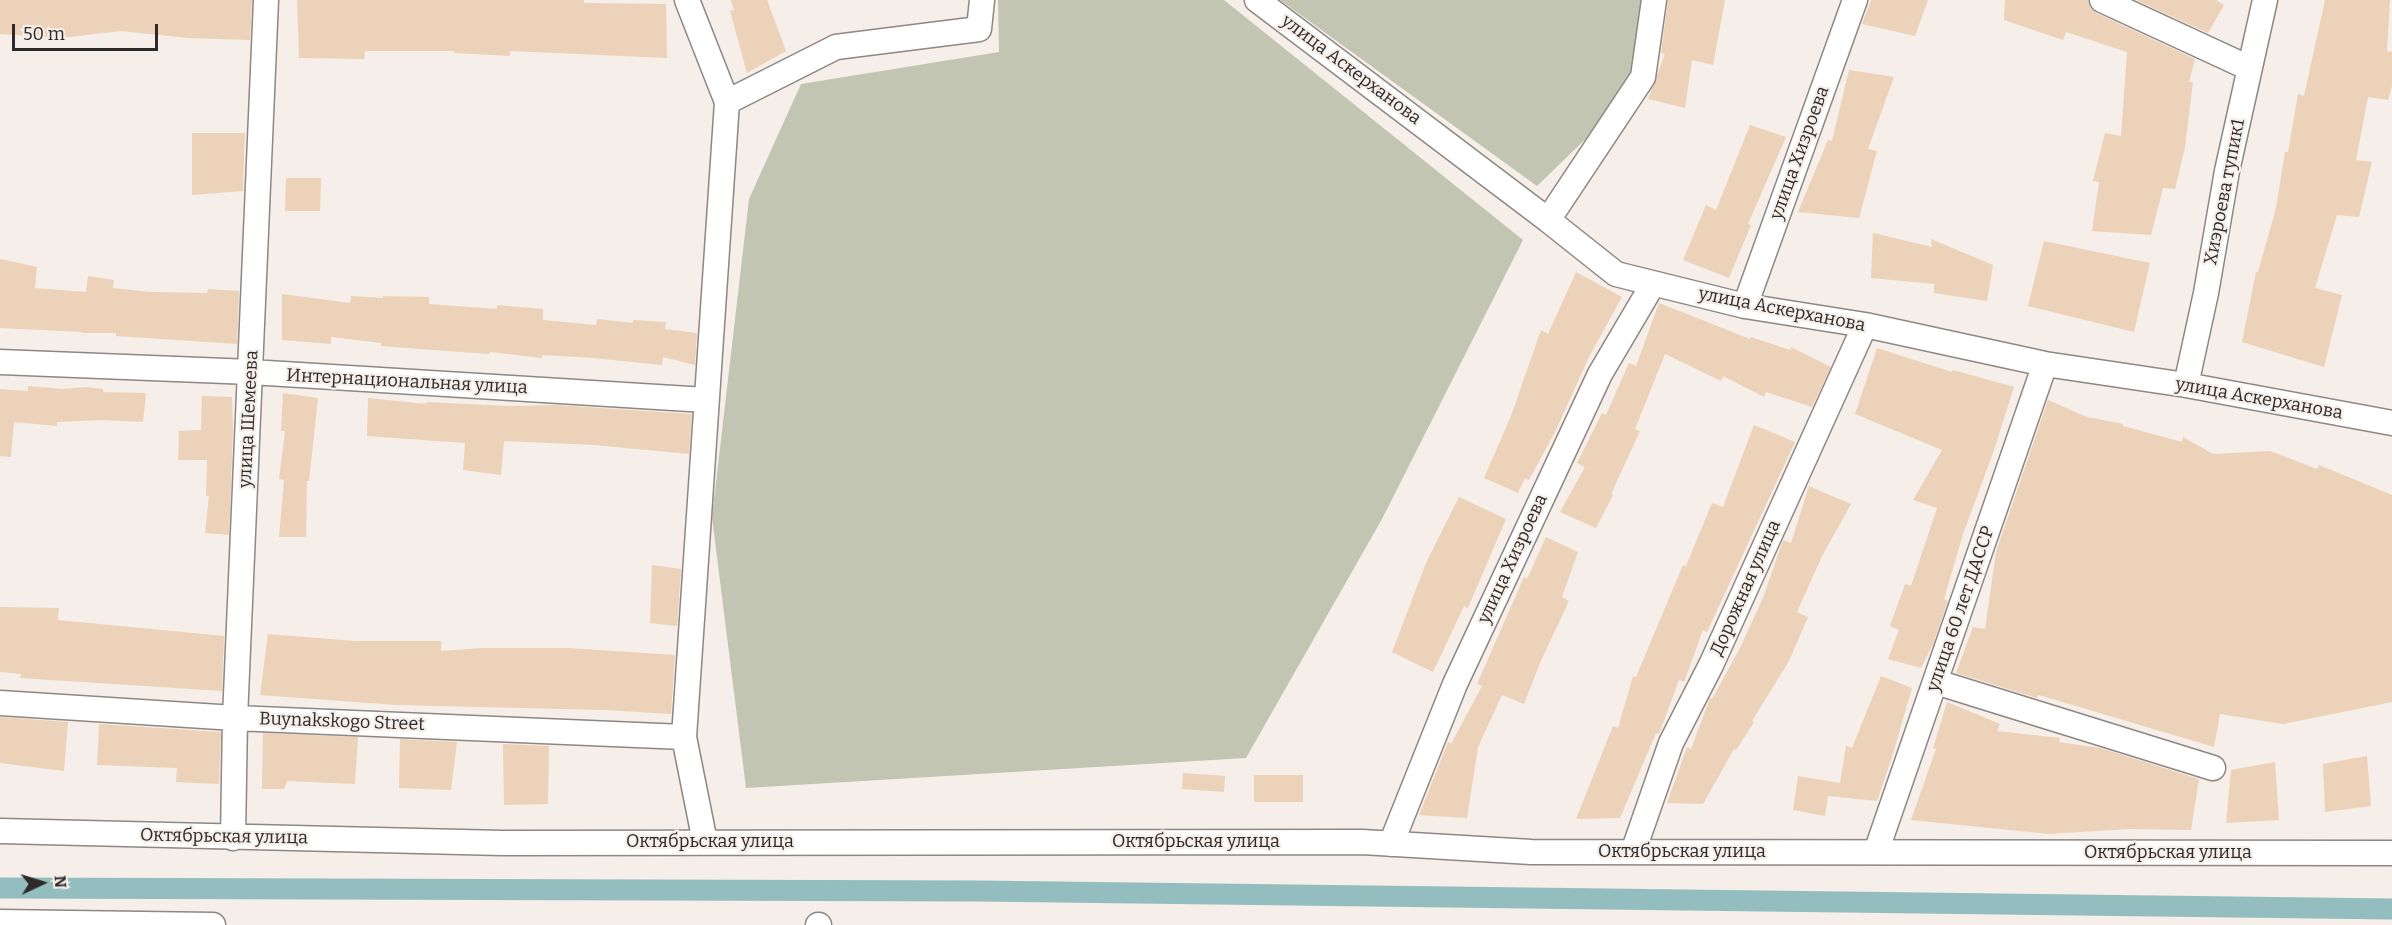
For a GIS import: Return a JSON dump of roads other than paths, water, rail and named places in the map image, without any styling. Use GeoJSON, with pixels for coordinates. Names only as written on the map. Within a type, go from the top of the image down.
{"type":"FeatureCollection","features":[{"type":"Feature","properties":{"kind":"street","name":"улица Шемеева"},"geometry":{"type":"LineString","coordinates":[[233,838],[235,718],[266,0]]}},
{"type":"Feature","properties":{"kind":"street"},"geometry":{"type":"LineString","coordinates":[[687,0],[727,102],[684,737],[705,842]]}},
{"type":"Feature","properties":{"kind":"street"},"geometry":{"type":"LineString","coordinates":[[727,102],[836,47],[979,29],[982,0]]}},
{"type":"Feature","properties":{"kind":"street","name":"улица Аскерханова"},"geometry":{"type":"LineString","coordinates":[[1257,0],[1617,274],[1744,306],[1864,325],[2045,364],[2186,385],[2392,423]]}},
{"type":"Feature","properties":{"kind":"street"},"geometry":{"type":"LineString","coordinates":[[1548,220],[1643,77],[1654,0]]}},
{"type":"Feature","properties":{"kind":"street","name":"улица Хизроева"},"geometry":{"type":"LineString","coordinates":[[1744,306],[1855,0]]}},
{"type":"Feature","properties":{"kind":"street"},"geometry":{"type":"LineString","coordinates":[[2102,0],[2249,68]]}},
{"type":"Feature","properties":{"kind":"street","name":"Хиэроева тупик1"},"geometry":{"type":"LineString","coordinates":[[2186,385],[2206,292],[2227,171],[2265,0]]}},
{"type":"Feature","properties":{"kind":"street","name":"улица Хизроева"},"geometry":{"type":"LineString","coordinates":[[1391,844],[1465,663],[1600,374],[1653,284]]}},
{"type":"Feature","properties":{"kind":"street","name":"Дорожная улица"},"geometry":{"type":"LineString","coordinates":[[1632,852],[1671,743],[1711,665],[1864,325]]}},
{"type":"Feature","properties":{"kind":"street","name":"Интернациональная улица"},"geometry":{"type":"LineString","coordinates":[[0,362],[251,372],[706,400]]}},
{"type":"Feature","properties":{"kind":"street","name":"улица 60 лет ДАССР"},"geometry":{"type":"LineString","coordinates":[[1876,852],[2045,364]]}},
{"type":"Feature","properties":{"kind":"street"},"geometry":{"type":"LineString","coordinates":[[1936,682],[2212,768]]}},
{"type":"Feature","properties":{"kind":"street","name":"Buynakskogo Street"},"geometry":{"type":"LineString","coordinates":[[0,704],[235,718],[684,737]]}},
{"type":"Feature","properties":{"kind":"street","name":"Октябрьская улица"},"geometry":{"type":"LineString","coordinates":[[0,831],[503,843],[1391,844],[1531,852],[2392,853]]}},
{"type":"Feature","properties":{"kind":"street"},"geometry":{"type":"LineString","coordinates":[[0,922],[213,925]]}},
{"type":"Feature","properties":{"kind":"waterway"},"geometry":{"type":"LineString","coordinates":[[0,888],[978,891],[2392,909]]}}]}
